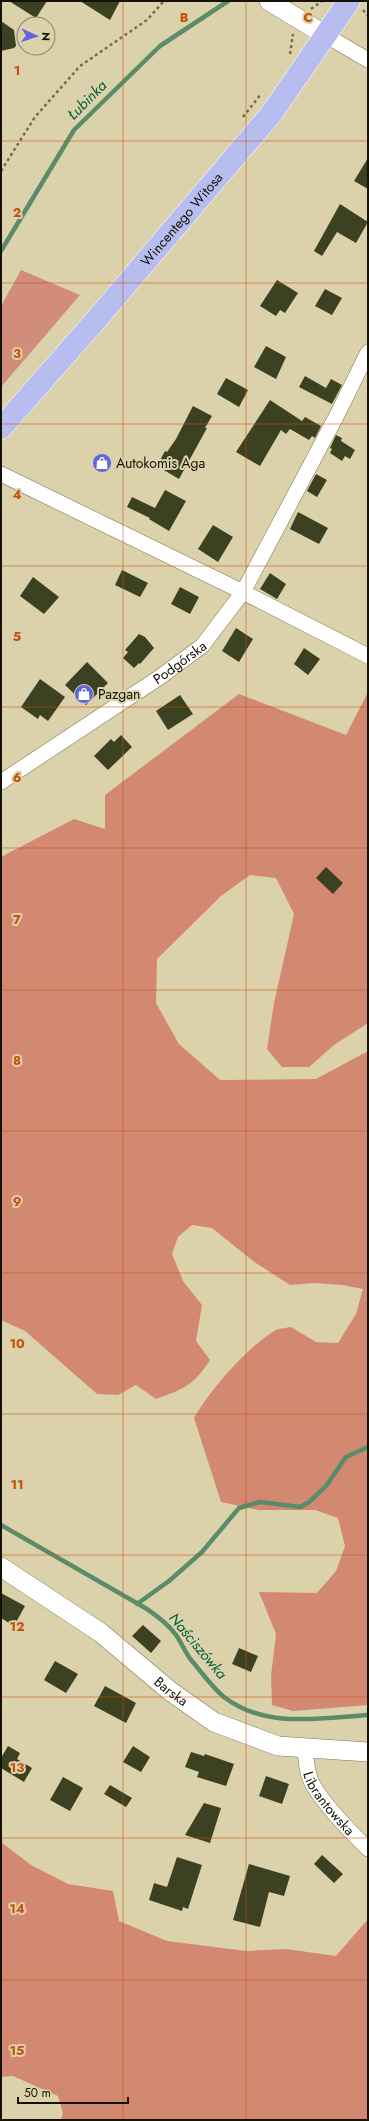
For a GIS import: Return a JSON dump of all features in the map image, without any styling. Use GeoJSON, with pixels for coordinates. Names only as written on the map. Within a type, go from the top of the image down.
{"type":"FeatureCollection","features":[{"type":"Feature","properties":{"kind":"main road","name":"Wincentego Witosa"},"geometry":{"type":"LineString","coordinates":[[1,428],[96,320],[272,113],[349,1]]}},
{"type":"Feature","properties":{"kind":"street"},"geometry":{"type":"LineString","coordinates":[[269,1],[368,60]]}},
{"type":"Feature","properties":{"kind":"street","name":"Podgórska"},"geometry":{"type":"LineString","coordinates":[[1,782],[160,677],[202,646],[243,592],[334,422],[368,352]]}},
{"type":"Feature","properties":{"kind":"street"},"geometry":{"type":"LineString","coordinates":[[1,474],[243,592],[368,656]]}},
{"type":"Feature","properties":{"kind":"street","name":"Barska"},"geometry":{"type":"LineString","coordinates":[[1,1567],[101,1633],[170,1691],[214,1722],[278,1746],[368,1752]]}},
{"type":"Feature","properties":{"kind":"street","name":"Librantowska"},"geometry":{"type":"LineString","coordinates":[[305,1749],[306,1764],[313,1785],[345,1825],[368,1849]]}},
{"type":"Feature","properties":{"kind":"path"},"geometry":{"type":"LineString","coordinates":[[1,171],[35,116],[80,66],[147,20],[164,1]]}},
{"type":"Feature","properties":{"kind":"shaded area"},"geometry":{"type":"Polygon","coordinates":[[[21,270],[80,295],[1,387],[1,306],[21,270]]]}},
{"type":"Feature","properties":{"kind":"shaded area"},"geometry":{"type":"Polygon","coordinates":[[[368,692],[368,1023],[334,1045],[309,1067],[282,1067],[267,1049],[274,1003],[294,914],[276,878],[250,875],[221,896],[157,959],[156,1003],[179,1044],[220,1080],[316,1079],[368,1051],[368,1705],[293,1711],[272,1705],[271,1676],[276,1634],[259,1592],[317,1593],[336,1571],[345,1546],[338,1518],[315,1510],[258,1510],[221,1502],[194,1418],[220,1382],[242,1357],[265,1337],[276,1330],[291,1327],[316,1342],[338,1343],[356,1314],[363,1289],[342,1285],[314,1283],[290,1285],[253,1261],[212,1228],[192,1225],[178,1237],[172,1254],[183,1281],[202,1305],[196,1341],[210,1360],[199,1375],[188,1385],[156,1399],[136,1385],[118,1395],[97,1394],[25,1331],[1,1320],[1,857],[74,819],[105,829],[105,795],[239,694],[346,735],[368,692]]]}},
{"type":"Feature","properties":{"kind":"shaded area"},"geometry":{"type":"Polygon","coordinates":[[[1,1842],[31,1865],[68,1884],[113,1891],[119,1921],[167,1941],[246,1951],[286,1949],[336,1956],[368,1919],[368,2120],[61,2120],[63,2113],[58,2096],[13,2076],[1,2077],[1,1842]]]}},
{"type":"Feature","properties":{"kind":"building"},"geometry":{"type":"Polygon","coordinates":[[[9,1],[47,1],[37,16],[33,16],[9,1]]]}},
{"type":"Feature","properties":{"kind":"building"},"geometry":{"type":"Polygon","coordinates":[[[80,1],[120,1],[110,20],[80,1]]]}},
{"type":"Feature","properties":{"kind":"building"},"geometry":{"type":"Polygon","coordinates":[[[1,21],[14,30],[16,46],[14,48],[1,51],[1,21]]]}},
{"type":"Feature","properties":{"kind":"building"},"geometry":{"type":"Polygon","coordinates":[[[368,158],[368,189],[354,181],[368,158]]]}},
{"type":"Feature","properties":{"kind":"building"},"geometry":{"type":"Polygon","coordinates":[[[340,204],[368,222],[356,243],[337,232],[322,256],[314,251],[340,204]]]}},
{"type":"Feature","properties":{"kind":"building"},"geometry":{"type":"Polygon","coordinates":[[[277,280],[298,293],[285,313],[280,310],[276,316],[260,306],[277,280]]]}},
{"type":"Feature","properties":{"kind":"building"},"geometry":{"type":"Polygon","coordinates":[[[325,289],[342,298],[332,315],[315,306],[325,289]]]}},
{"type":"Feature","properties":{"kind":"building"},"geometry":{"type":"Polygon","coordinates":[[[266,346],[286,357],[276,379],[254,367],[266,346]]]}},
{"type":"Feature","properties":{"kind":"building"},"geometry":{"type":"Polygon","coordinates":[[[305,376],[326,388],[331,379],[342,385],[332,404],[299,387],[305,376]]]}},
{"type":"Feature","properties":{"kind":"building"},"geometry":{"type":"Polygon","coordinates":[[[226,378],[248,390],[239,407],[217,394],[226,378]]]}},
{"type":"Feature","properties":{"kind":"building"},"geometry":{"type":"Polygon","coordinates":[[[270,400],[302,421],[305,417],[321,426],[315,438],[312,436],[309,440],[290,429],[286,434],[281,430],[260,466],[236,452],[270,400]]]}},
{"type":"Feature","properties":{"kind":"building"},"geometry":{"type":"Polygon","coordinates":[[[193,406],[212,416],[179,479],[157,466],[165,451],[167,452],[176,439],[193,406]]]}},
{"type":"Feature","properties":{"kind":"building"},"geometry":{"type":"Polygon","coordinates":[[[336,435],[342,438],[341,441],[355,450],[350,459],[345,456],[342,461],[330,453],[332,449],[330,448],[336,435]]]}},
{"type":"Feature","properties":{"kind":"building"},"geometry":{"type":"Polygon","coordinates":[[[316,474],[327,480],[317,497],[307,491],[316,474]]]}},
{"type":"Feature","properties":{"kind":"building"},"geometry":{"type":"Polygon","coordinates":[[[165,490],[186,501],[169,531],[149,519],[150,518],[127,507],[132,497],[155,508],[165,490]]]}},
{"type":"Feature","properties":{"kind":"building"},"geometry":{"type":"Polygon","coordinates":[[[298,512],[328,528],[319,544],[290,529],[298,512]]]}},
{"type":"Feature","properties":{"kind":"building"},"geometry":{"type":"Polygon","coordinates":[[[213,525],[233,537],[218,562],[198,549],[213,525]]]}},
{"type":"Feature","properties":{"kind":"building"},"geometry":{"type":"Polygon","coordinates":[[[122,570],[148,583],[140,597],[115,585],[122,570]]]}},
{"type":"Feature","properties":{"kind":"building"},"geometry":{"type":"Polygon","coordinates":[[[270,573],[286,584],[277,599],[260,589],[270,573]]]}},
{"type":"Feature","properties":{"kind":"building"},"geometry":{"type":"Polygon","coordinates":[[[33,577],[59,597],[44,614],[20,596],[33,577]]]}},
{"type":"Feature","properties":{"kind":"building"},"geometry":{"type":"Polygon","coordinates":[[[180,587],[199,597],[190,614],[171,604],[180,587]]]}},
{"type":"Feature","properties":{"kind":"building"},"geometry":{"type":"Polygon","coordinates":[[[236,628],[253,639],[239,662],[222,651],[236,628]]]}},
{"type":"Feature","properties":{"kind":"building"},"geometry":{"type":"Polygon","coordinates":[[[139,634],[145,637],[154,648],[140,664],[139,663],[134,668],[123,658],[128,652],[125,650],[139,634]]]}},
{"type":"Feature","properties":{"kind":"building"},"geometry":{"type":"Polygon","coordinates":[[[304,648],[320,659],[308,675],[294,664],[304,648]]]}},
{"type":"Feature","properties":{"kind":"building"},"geometry":{"type":"Polygon","coordinates":[[[87,662],[108,683],[86,705],[65,685],[87,662]]]}},
{"type":"Feature","properties":{"kind":"building"},"geometry":{"type":"Polygon","coordinates":[[[40,679],[65,697],[48,721],[40,715],[38,719],[21,707],[40,679]]]}},
{"type":"Feature","properties":{"kind":"building"},"geometry":{"type":"Polygon","coordinates":[[[180,695],[193,714],[168,730],[156,711],[180,695]]]}},
{"type":"Feature","properties":{"kind":"building"},"geometry":{"type":"Polygon","coordinates":[[[121,735],[132,747],[108,770],[94,756],[111,739],[114,742],[121,735]]]}},
{"type":"Feature","properties":{"kind":"building"},"geometry":{"type":"Polygon","coordinates":[[[326,867],[343,883],[333,894],[316,878],[326,867]]]}},
{"type":"Feature","properties":{"kind":"building"},"geometry":{"type":"Polygon","coordinates":[[[1,1593],[25,1606],[14,1626],[1,1618],[1,1593]]]}},
{"type":"Feature","properties":{"kind":"building"},"geometry":{"type":"Polygon","coordinates":[[[143,1625],[161,1641],[151,1653],[132,1636],[143,1625]]]}},
{"type":"Feature","properties":{"kind":"building"},"geometry":{"type":"Polygon","coordinates":[[[239,1648],[258,1656],[251,1672],[232,1664],[239,1648]]]}},
{"type":"Feature","properties":{"kind":"building"},"geometry":{"type":"Polygon","coordinates":[[[55,1661],[78,1674],[66,1693],[44,1680],[55,1661]]]}},
{"type":"Feature","properties":{"kind":"building"},"geometry":{"type":"Polygon","coordinates":[[[105,1686],[136,1703],[126,1723],[94,1706],[105,1686]]]}},
{"type":"Feature","properties":{"kind":"building"},"geometry":{"type":"Polygon","coordinates":[[[8,1746],[20,1753],[17,1759],[32,1768],[24,1782],[1,1768],[1,1758],[8,1746]]]}},
{"type":"Feature","properties":{"kind":"building"},"geometry":{"type":"Polygon","coordinates":[[[133,1746],[150,1757],[141,1772],[123,1762],[133,1746]]]}},
{"type":"Feature","properties":{"kind":"building"},"geometry":{"type":"Polygon","coordinates":[[[191,1752],[204,1756],[205,1754],[234,1764],[226,1786],[197,1777],[199,1772],[185,1767],[191,1752]]]}},
{"type":"Feature","properties":{"kind":"building"},"geometry":{"type":"Polygon","coordinates":[[[266,1776],[289,1784],[282,1804],[259,1796],[266,1776]]]}},
{"type":"Feature","properties":{"kind":"building"},"geometry":{"type":"Polygon","coordinates":[[[63,1777],[83,1788],[70,1811],[50,1800],[63,1777]]]}},
{"type":"Feature","properties":{"kind":"building"},"geometry":{"type":"Polygon","coordinates":[[[110,1785],[132,1798],[126,1807],[104,1794],[110,1785]]]}},
{"type":"Feature","properties":{"kind":"building"},"geometry":{"type":"Polygon","coordinates":[[[204,1803],[221,1808],[210,1843],[185,1835],[204,1803]]]}},
{"type":"Feature","properties":{"kind":"building"},"geometry":{"type":"Polygon","coordinates":[[[322,1855],[343,1874],[334,1883],[314,1864],[322,1855]]]}},
{"type":"Feature","properties":{"kind":"building"},"geometry":{"type":"Polygon","coordinates":[[[177,1857],[202,1865],[188,1909],[183,1907],[182,1911],[149,1900],[154,1883],[167,1887],[177,1857]]]}},
{"type":"Feature","properties":{"kind":"building"},"geometry":{"type":"Polygon","coordinates":[[[249,1864],[290,1876],[284,1896],[269,1892],[260,1927],[233,1920],[249,1864]]]}},
{"type":"Feature","properties":{"kind":"waterway","name":"Łubinka"},"geometry":{"type":"LineString","coordinates":[[1,251],[74,130],[160,46],[228,1]]}},
{"type":"Feature","properties":{"kind":"waterway"},"geometry":{"type":"LineString","coordinates":[[137,1604],[169,1581],[202,1552],[239,1508],[260,1502],[300,1507],[309,1502],[326,1486],[346,1457],[368,1447]]}},
{"type":"Feature","properties":{"kind":"waterway","name":"Naściszówka"},"geometry":{"type":"LineString","coordinates":[[1,1525],[155,1615],[173,1631],[190,1658],[215,1689],[224,1697],[240,1707],[257,1714],[275,1718],[312,1719],[368,1715]]}},
{"type":"Feature","properties":{"kind":"place","name":"Autokomis Aga"},"geometry":{"type":"Point","coordinates":[102,463]}},
{"type":"Feature","properties":{"kind":"place","name":"Pazgan"},"geometry":{"type":"Point","coordinates":[84,694]}}]}
